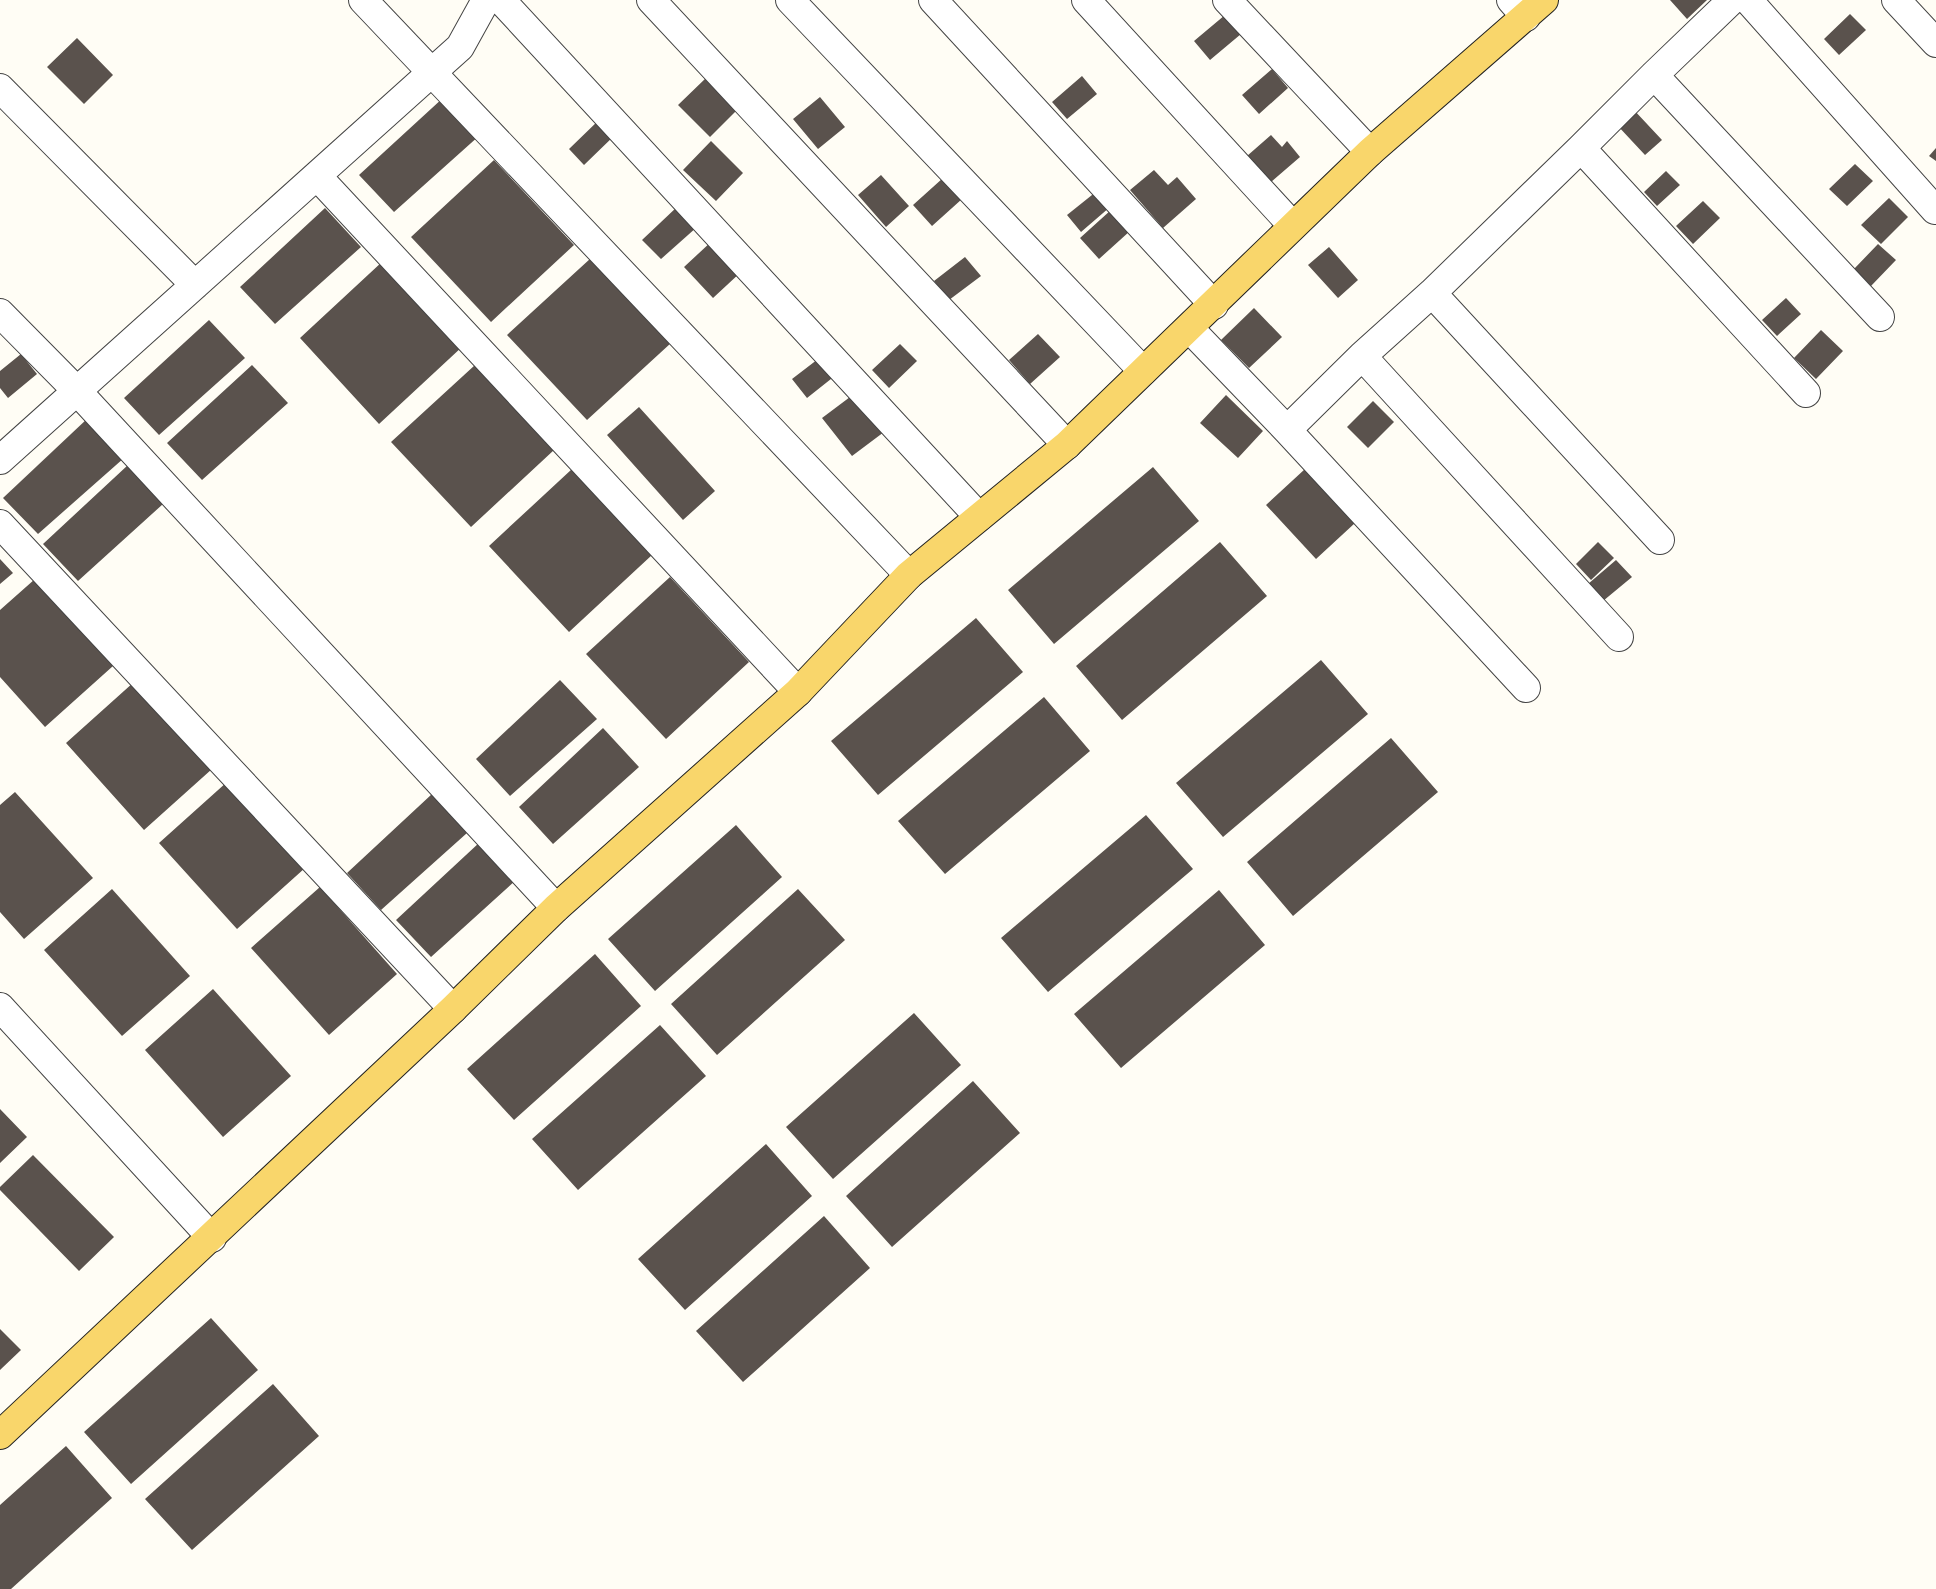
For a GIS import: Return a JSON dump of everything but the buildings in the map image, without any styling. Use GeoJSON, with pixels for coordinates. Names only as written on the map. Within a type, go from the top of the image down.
{"type":"FeatureCollection","features":[{"type":"Feature","properties":{"kind":"main road"},"geometry":{"type":"LineString","coordinates":[[0,1435],[454,1009],[556,908],[798,692],[909,575],[1067,445],[1214,305],[1292,226],[1527,6]]}},
{"type":"Feature","properties":{"kind":"street"},"geometry":{"type":"LineString","coordinates":[[363,0],[909,575]]}},
{"type":"Feature","properties":{"kind":"street"},"geometry":{"type":"LineString","coordinates":[[0,460],[460,47],[486,0]]}},
{"type":"Feature","properties":{"kind":"street"},"geometry":{"type":"LineString","coordinates":[[501,0],[979,517]]}},
{"type":"Feature","properties":{"kind":"street"},"geometry":{"type":"LineString","coordinates":[[650,0],[1067,445]]}},
{"type":"Feature","properties":{"kind":"street"},"geometry":{"type":"LineString","coordinates":[[790,0],[1143,371]]}},
{"type":"Feature","properties":{"kind":"street"},"geometry":{"type":"LineString","coordinates":[[933,0],[1214,305]]}},
{"type":"Feature","properties":{"kind":"street"},"geometry":{"type":"LineString","coordinates":[[1086,0],[1292,226]]}},
{"type":"Feature","properties":{"kind":"street"},"geometry":{"type":"LineString","coordinates":[[1227,0],[1370,152]]}},
{"type":"Feature","properties":{"kind":"street"},"geometry":{"type":"LineString","coordinates":[[1287,430],[1362,356],[1432,292],[1582,148],[1654,74],[1732,0]]}},
{"type":"Feature","properties":{"kind":"street"},"geometry":{"type":"LineString","coordinates":[[1748,0],[1935,210]]}},
{"type":"Feature","properties":{"kind":"street"},"geometry":{"type":"LineString","coordinates":[[1896,0],[1936,43]]}},
{"type":"Feature","properties":{"kind":"street"},"geometry":{"type":"LineString","coordinates":[[1654,74],[1880,317]]}},
{"type":"Feature","properties":{"kind":"street"},"geometry":{"type":"LineString","coordinates":[[0,88],[195,285]]}},
{"type":"Feature","properties":{"kind":"street"},"geometry":{"type":"LineString","coordinates":[[1582,148],[1806,394]]}},
{"type":"Feature","properties":{"kind":"street"},"geometry":{"type":"LineString","coordinates":[[317,176],[798,692]]}},
{"type":"Feature","properties":{"kind":"street"},"geometry":{"type":"LineString","coordinates":[[1432,292],[1660,540]]}},
{"type":"Feature","properties":{"kind":"street"},"geometry":{"type":"LineString","coordinates":[[0,313],[77,391],[556,908]]}},
{"type":"Feature","properties":{"kind":"street"},"geometry":{"type":"LineString","coordinates":[[1189,328],[1287,430],[1526,688]]}},
{"type":"Feature","properties":{"kind":"street"},"geometry":{"type":"LineString","coordinates":[[1362,356],[1619,638]]}},
{"type":"Feature","properties":{"kind":"street"},"geometry":{"type":"LineString","coordinates":[[0,524],[454,1009]]}},
{"type":"Feature","properties":{"kind":"street"},"geometry":{"type":"LineString","coordinates":[[0,1007],[212,1238]]}}]}
